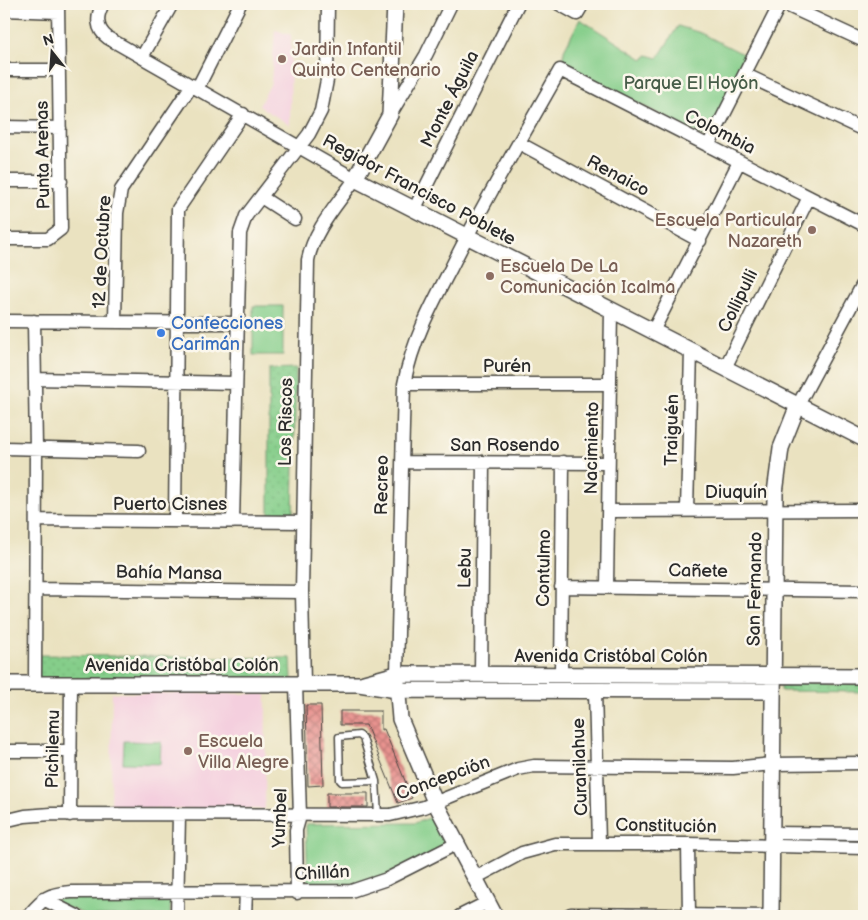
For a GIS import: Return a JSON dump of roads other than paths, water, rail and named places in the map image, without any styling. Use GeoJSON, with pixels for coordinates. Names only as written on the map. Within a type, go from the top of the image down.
{"type":"FeatureCollection","features":[{"type":"Feature","properties":{"kind":"street","name":"Regidor Francisco Poblete"},"geometry":{"type":"LineString","coordinates":[[103,4],[99,12],[100,28],[108,38],[298,147],[414,210],[864,439]]}},
{"type":"Feature","properties":{"kind":"street"},"geometry":{"type":"LineString","coordinates":[[142,57],[172,4]]}},
{"type":"Feature","properties":{"kind":"street","name":"12 de Octubre"},"geometry":{"type":"LineString","coordinates":[[115,321],[117,213],[121,190],[195,87],[240,4]]}},
{"type":"Feature","properties":{"kind":"street"},"geometry":{"type":"LineString","coordinates":[[233,522],[240,233],[246,216],[316,124],[324,101],[327,80],[328,4]]}},
{"type":"Feature","properties":{"kind":"street","name":"Los Riscos"},"geometry":{"type":"LineString","coordinates":[[300,684],[308,260],[311,246],[318,232],[355,179],[390,115],[395,4]]}},
{"type":"Feature","properties":{"kind":"street"},"geometry":{"type":"LineString","coordinates":[[390,115],[426,55],[451,4]]}},
{"type":"Feature","properties":{"kind":"street","name":"Monte Águila"},"geometry":{"type":"LineString","coordinates":[[414,210],[518,4]]}},
{"type":"Feature","properties":{"kind":"street"},"geometry":{"type":"LineString","coordinates":[[560,4],[580,9]]}},
{"type":"Feature","properties":{"kind":"street"},"geometry":{"type":"LineString","coordinates":[[708,146],[782,4],[864,41]]}},
{"type":"Feature","properties":{"kind":"street"},"geometry":{"type":"LineString","coordinates":[[4,10],[58,8]]}},
{"type":"Feature","properties":{"kind":"street","name":"Punta Arenas"},"geometry":{"type":"LineString","coordinates":[[4,239],[48,239],[61,229],[58,8]]}},
{"type":"Feature","properties":{"kind":"street"},"geometry":{"type":"LineString","coordinates":[[4,70],[59,70]]}},
{"type":"Feature","properties":{"kind":"street","name":"Recreo"},"geometry":{"type":"LineString","coordinates":[[491,909],[435,802],[400,720],[397,674],[404,384],[418,333],[466,236],[560,70]]}},
{"type":"Feature","properties":{"kind":"street","name":"Colombia"},"geometry":{"type":"LineString","coordinates":[[560,70],[864,225]]}},
{"type":"Feature","properties":{"kind":"street"},"geometry":{"type":"LineString","coordinates":[[746,76],[864,130]]}},
{"type":"Feature","properties":{"kind":"street"},"geometry":{"type":"LineString","coordinates":[[175,521],[178,209],[243,114]]}},
{"type":"Feature","properties":{"kind":"street"},"geometry":{"type":"LineString","coordinates":[[4,127],[60,128]]}},
{"type":"Feature","properties":{"kind":"street","name":"Renaico"},"geometry":{"type":"LineString","coordinates":[[519,143],[700,241]]}},
{"type":"Feature","properties":{"kind":"street"},"geometry":{"type":"LineString","coordinates":[[653,331],[739,162]]}},
{"type":"Feature","properties":{"kind":"street"},"geometry":{"type":"LineString","coordinates":[[4,181],[61,181]]}},
{"type":"Feature","properties":{"kind":"street"},"geometry":{"type":"LineString","coordinates":[[261,197],[295,219]]}},
{"type":"Feature","properties":{"kind":"street","name":"Collipulli"},"geometry":{"type":"LineString","coordinates":[[725,368],[808,197]]}},
{"type":"Feature","properties":{"kind":"street","name":"San Fernando"},"geometry":{"type":"LineString","coordinates":[[771,916],[772,676],[775,510],[778,462],[785,434],[798,405],[864,282]]}},
{"type":"Feature","properties":{"kind":"street","name":"Nacimiento"},"geometry":{"type":"LineString","coordinates":[[606,587],[611,310]]}},
{"type":"Feature","properties":{"kind":"street"},"geometry":{"type":"LineString","coordinates":[[4,321],[237,323]]}},
{"type":"Feature","properties":{"kind":"street"},"geometry":{"type":"LineString","coordinates":[[34,321],[36,449],[35,684]]}},
{"type":"Feature","properties":{"kind":"street","name":"Traiguén"},"geometry":{"type":"LineString","coordinates":[[687,510],[691,350]]}},
{"type":"Feature","properties":{"kind":"street"},"geometry":{"type":"LineString","coordinates":[[35,379],[177,383],[236,382]]}},
{"type":"Feature","properties":{"kind":"street","name":"Purén"},"geometry":{"type":"LineString","coordinates":[[404,384],[610,384]]}},
{"type":"Feature","properties":{"kind":"street"},"geometry":{"type":"LineString","coordinates":[[4,448],[139,451]]}},
{"type":"Feature","properties":{"kind":"street","name":"San Rosendo"},"geometry":{"type":"LineString","coordinates":[[402,462],[608,463]]}},
{"type":"Feature","properties":{"kind":"street","name":"Lebu"},"geometry":{"type":"LineString","coordinates":[[481,674],[484,462]]}},
{"type":"Feature","properties":{"kind":"street","name":"Contulmo"},"geometry":{"type":"LineString","coordinates":[[561,675],[563,462]]}},
{"type":"Feature","properties":{"kind":"street","name":"Diuquín"},"geometry":{"type":"LineString","coordinates":[[608,511],[864,510]]}},
{"type":"Feature","properties":{"kind":"street","name":"Puerto Cisnes"},"geometry":{"type":"LineString","coordinates":[[36,520],[303,522]]}},
{"type":"Feature","properties":{"kind":"street","name":"Cañete"},"geometry":{"type":"LineString","coordinates":[[561,587],[864,590]]}},
{"type":"Feature","properties":{"kind":"street","name":"Bahía Mansa"},"geometry":{"type":"LineString","coordinates":[[36,589],[302,592]]}},
{"type":"Feature","properties":{"kind":"street","name":"Avenida Cristóbal Colón"},"geometry":{"type":"LineString","coordinates":[[359,684],[397,674],[864,676]]}},
{"type":"Feature","properties":{"kind":"street","name":"Avenida Cristóbal Colón"},"geometry":{"type":"LineString","coordinates":[[4,684],[359,684],[397,690],[772,691]]}},
{"type":"Feature","properties":{"kind":"street","name":"Pichilemu"},"geometry":{"type":"LineString","coordinates":[[70,814],[71,684]]}},
{"type":"Feature","properties":{"kind":"street","name":"Yumbel"},"geometry":{"type":"LineString","coordinates":[[297,893],[296,830],[300,816],[300,684]]}},
{"type":"Feature","properties":{"kind":"street","name":"Curanilahue"},"geometry":{"type":"LineString","coordinates":[[595,691],[599,843]]}},
{"type":"Feature","properties":{"kind":"street"},"geometry":{"type":"LineString","coordinates":[[4,751],[70,750]]}},
{"type":"Feature","properties":{"kind":"street","name":"Concepción"},"geometry":{"type":"LineString","coordinates":[[4,821],[25,816],[70,814],[378,815],[412,811],[518,769],[534,766],[732,768],[772,764],[864,763]]}},
{"type":"Feature","properties":{"kind":"street"},"geometry":{"type":"LineString","coordinates":[[177,916],[179,891],[179,815]]}},
{"type":"Feature","properties":{"kind":"street","name":"Constitución"},"geometry":{"type":"LineString","coordinates":[[475,878],[532,849],[555,844],[688,844],[864,834]]}},
{"type":"Feature","properties":{"kind":"street","name":"Constitución"},"geometry":{"type":"LineString","coordinates":[[772,839],[864,848]]}},
{"type":"Feature","properties":{"kind":"street","name":"Chillán"},"geometry":{"type":"LineString","coordinates":[[43,899],[53,894],[72,892],[297,893],[352,891],[369,887],[456,844]]}},
{"type":"Feature","properties":{"kind":"street"},"geometry":{"type":"LineString","coordinates":[[688,844],[688,915]]}},
{"type":"Feature","properties":{"kind":"street"},"geometry":{"type":"LineString","coordinates":[[245,916],[246,892]]}},
{"type":"Feature","properties":{"kind":"street"},"geometry":{"type":"LineString","coordinates":[[28,916],[43,899],[77,916]]}},
{"type":"Feature","properties":{"kind":"street"},"geometry":{"type":"LineString","coordinates":[[460,916],[491,909]]}},
{"type":"Feature","properties":{"kind":"street"},"geometry":{"type":"LineString","coordinates":[[567,916],[571,914],[614,916],[771,916]]}},
{"type":"Feature","properties":{"kind":"lane"},"geometry":{"type":"LineString","coordinates":[[376,781],[342,782],[340,780],[339,737],[359,735],[363,738],[376,781],[378,815]]}},
{"type":"Feature","properties":{"kind":"place","name":"Jardin Infantil Quinto Centenario"},"geometry":{"type":"Point","coordinates":[282,59]}},
{"type":"Feature","properties":{"kind":"place","name":"Escuela Particular Nazareth"},"geometry":{"type":"Point","coordinates":[812,230]}},
{"type":"Feature","properties":{"kind":"place","name":"Escuela De La Comunicación Icalma"},"geometry":{"type":"Point","coordinates":[490,276]}},
{"type":"Feature","properties":{"kind":"place","name":"Confecciones Carimán"},"geometry":{"type":"Point","coordinates":[161,333]}},
{"type":"Feature","properties":{"kind":"place","name":"Escuela Villa Alegre"},"geometry":{"type":"Point","coordinates":[188,751]}},
{"type":"Feature","properties":{"kind":"park label","name":"Parque El Hoyón"},"geometry":{"type":"Point","coordinates":[691,83]}}]}
